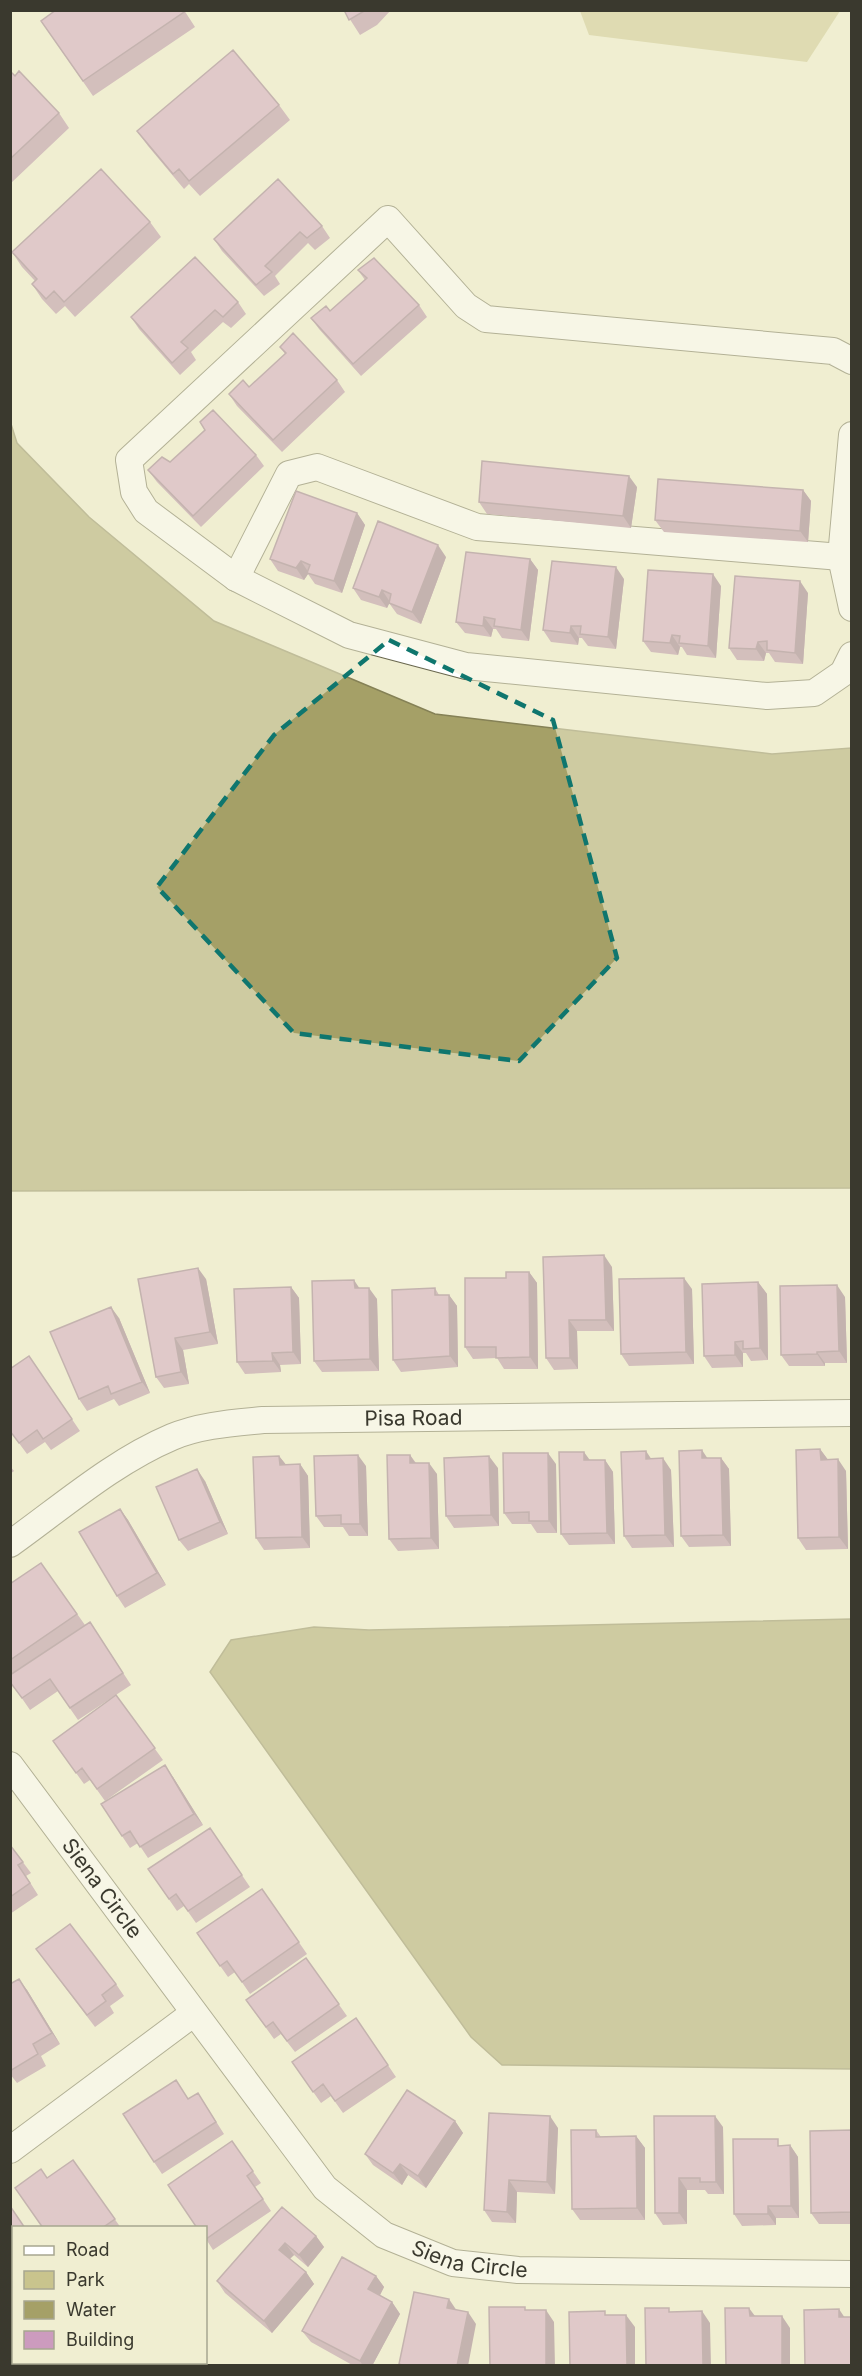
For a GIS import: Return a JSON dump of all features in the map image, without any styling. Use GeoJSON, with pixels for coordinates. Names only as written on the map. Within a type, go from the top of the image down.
{"type":"FeatureCollection","features":[{"type":"Feature","properties":{"kind":"street"},"geometry":{"type":"LineString","coordinates":[[852,361],[833,351],[486,319],[466,306],[388,219],[129,460],[134,492],[146,511],[236,578],[349,635],[466,666],[767,696],[814,693],[843,673],[852,656]]}},
{"type":"Feature","properties":{"kind":"street"},"geometry":{"type":"LineString","coordinates":[[852,435],[846,559],[852,608]]}},
{"type":"Feature","properties":{"kind":"street"},"geometry":{"type":"LineString","coordinates":[[236,578],[289,474],[317,467],[477,527],[846,559]]}},
{"type":"Feature","properties":{"kind":"street","name":"Pisa Road"},"geometry":{"type":"LineString","coordinates":[[10,1544],[119,1466],[173,1437],[216,1425],[262,1420],[852,1413]]}},
{"type":"Feature","properties":{"kind":"street","name":"Siena Circle"},"geometry":{"type":"LineString","coordinates":[[10,1765],[325,2188],[384,2235],[453,2263],[518,2270],[852,2274]]}},
{"type":"Feature","properties":{"kind":"street"},"geometry":{"type":"LineString","coordinates":[[10,2150],[194,2013]]}},
{"type":"Feature","properties":{"kind":"highlighted area"},"geometry":{"type":"Polygon","coordinates":[[[389,640],[553,720],[617,958],[519,1061],[294,1033],[157,887],[274,735],[389,640]]]}},
{"type":"Feature","properties":{"kind":"green space"},"geometry":{"type":"Polygon","coordinates":[[[580,11],[840,11],[807,62],[589,35],[580,11]]]}},
{"type":"Feature","properties":{"kind":"water"},"geometry":{"type":"Polygon","coordinates":[[[11,424],[17,443],[89,517],[214,621],[435,714],[772,754],[851,748],[851,1188],[11,1191],[11,424]]]}},
{"type":"Feature","properties":{"kind":"water"},"geometry":{"type":"Polygon","coordinates":[[[851,1619],[851,2069],[502,2065],[471,2037],[210,1672],[231,1640],[314,1627],[369,1630],[851,1619]]]}},
{"type":"Feature","properties":{"kind":"building"},"geometry":{"type":"Polygon","coordinates":[[[56,10],[184,10],[184,12],[83,81],[41,21],[56,10]]]}},
{"type":"Feature","properties":{"kind":"building"},"geometry":{"type":"Polygon","coordinates":[[[344,10],[366,10],[349,20],[344,10]]]}},
{"type":"Feature","properties":{"kind":"building"},"geometry":{"type":"Polygon","coordinates":[[[233,50],[279,105],[189,181],[179,169],[173,174],[137,131],[233,50]]]}},
{"type":"Feature","properties":{"kind":"building"},"geometry":{"type":"Polygon","coordinates":[[[10,71],[15,76],[19,71],[59,113],[10,159],[10,71]]]}},
{"type":"Feature","properties":{"kind":"building"},"geometry":{"type":"Polygon","coordinates":[[[101,169],[150,222],[64,302],[54,291],[46,299],[32,284],[37,279],[12,252],[101,169]]]}},
{"type":"Feature","properties":{"kind":"building"},"geometry":{"type":"Polygon","coordinates":[[[278,179],[322,226],[307,238],[300,232],[265,266],[272,272],[256,285],[214,239],[278,179]]]}},
{"type":"Feature","properties":{"kind":"building"},"geometry":{"type":"Polygon","coordinates":[[[195,257],[238,302],[223,317],[215,310],[181,342],[188,348],[172,363],[131,317],[195,257]]]}},
{"type":"Feature","properties":{"kind":"building"},"geometry":{"type":"Polygon","coordinates":[[[374,258],[419,305],[353,364],[311,318],[326,306],[330,311],[367,278],[358,270],[374,258]]]}},
{"type":"Feature","properties":{"kind":"building"},"geometry":{"type":"Polygon","coordinates":[[[293,333],[337,380],[273,440],[229,394],[243,380],[249,387],[286,353],[280,347],[293,333]]]}},
{"type":"Feature","properties":{"kind":"building"},"geometry":{"type":"Polygon","coordinates":[[[213,410],[256,455],[193,516],[148,470],[162,457],[170,462],[205,430],[200,422],[213,410]]]}},
{"type":"Feature","properties":{"kind":"building"},"geometry":{"type":"Polygon","coordinates":[[[482,461],[629,476],[623,516],[479,502],[482,461]]]}},
{"type":"Feature","properties":{"kind":"building"},"geometry":{"type":"Polygon","coordinates":[[[658,479],[803,490],[800,531],[655,520],[658,479]]]}},
{"type":"Feature","properties":{"kind":"building"},"geometry":{"type":"Polygon","coordinates":[[[296,491],[357,513],[334,581],[307,573],[310,565],[301,561],[296,568],[270,559],[296,491]]]}},
{"type":"Feature","properties":{"kind":"building"},"geometry":{"type":"Polygon","coordinates":[[[378,521],[438,545],[412,612],[389,603],[391,594],[382,590],[379,597],[353,588],[378,521]]]}},
{"type":"Feature","properties":{"kind":"building"},"geometry":{"type":"Polygon","coordinates":[[[466,552],[530,559],[521,630],[494,626],[495,619],[484,617],[483,626],[456,622],[466,552]]]}},
{"type":"Feature","properties":{"kind":"building"},"geometry":{"type":"Polygon","coordinates":[[[552,561],[616,567],[608,637],[580,634],[581,626],[571,626],[570,633],[543,630],[552,561]]]}},
{"type":"Feature","properties":{"kind":"building"},"geometry":{"type":"Polygon","coordinates":[[[648,570],[713,574],[708,646],[679,643],[680,636],[672,635],[670,643],[643,641],[648,570]]]}},
{"type":"Feature","properties":{"kind":"building"},"geometry":{"type":"Polygon","coordinates":[[[735,576],[800,581],[795,653],[767,650],[767,641],[758,642],[756,649],[729,648],[735,576]]]}},
{"type":"Feature","properties":{"kind":"building"},"geometry":{"type":"Polygon","coordinates":[[[604,1255],[606,1320],[569,1320],[570,1358],[546,1358],[543,1257],[604,1255]]]}},
{"type":"Feature","properties":{"kind":"building"},"geometry":{"type":"Polygon","coordinates":[[[198,1268],[210,1332],[175,1338],[181,1372],[156,1377],[138,1279],[198,1268]]]}},
{"type":"Feature","properties":{"kind":"building"},"geometry":{"type":"Polygon","coordinates":[[[506,1272],[529,1272],[530,1357],[496,1358],[496,1347],[465,1347],[465,1278],[506,1278],[506,1272]]]}},
{"type":"Feature","properties":{"kind":"building"},"geometry":{"type":"Polygon","coordinates":[[[684,1278],[686,1352],[621,1354],[619,1279],[684,1278]]]}},
{"type":"Feature","properties":{"kind":"building"},"geometry":{"type":"Polygon","coordinates":[[[354,1280],[355,1288],[369,1288],[370,1359],[314,1361],[312,1281],[354,1280]]]}},
{"type":"Feature","properties":{"kind":"building"},"geometry":{"type":"Polygon","coordinates":[[[758,1282],[760,1348],[743,1349],[743,1341],[735,1342],[735,1355],[704,1356],[702,1284],[758,1282]]]}},
{"type":"Feature","properties":{"kind":"building"},"geometry":{"type":"Polygon","coordinates":[[[837,1285],[839,1351],[781,1355],[780,1286],[837,1285]]]}},
{"type":"Feature","properties":{"kind":"building"},"geometry":{"type":"Polygon","coordinates":[[[291,1287],[293,1352],[272,1353],[273,1361],[237,1362],[234,1289],[291,1287]]]}},
{"type":"Feature","properties":{"kind":"building"},"geometry":{"type":"Polygon","coordinates":[[[435,1288],[435,1295],[449,1295],[450,1356],[393,1360],[392,1290],[435,1288]]]}},
{"type":"Feature","properties":{"kind":"building"},"geometry":{"type":"Polygon","coordinates":[[[111,1307],[142,1382],[111,1394],[108,1386],[79,1399],[50,1332],[111,1307]]]}},
{"type":"Feature","properties":{"kind":"building"},"geometry":{"type":"Polygon","coordinates":[[[29,1356],[72,1419],[43,1439],[37,1430],[19,1443],[10,1431],[10,1369],[29,1356]]]}},
{"type":"Feature","properties":{"kind":"building"},"geometry":{"type":"Polygon","coordinates":[[[820,1449],[821,1460],[838,1459],[839,1537],[798,1538],[796,1450],[820,1449]]]}},
{"type":"Feature","properties":{"kind":"building"},"geometry":{"type":"Polygon","coordinates":[[[702,1450],[702,1458],[721,1458],[723,1535],[681,1536],[679,1451],[702,1450]]]}},
{"type":"Feature","properties":{"kind":"building"},"geometry":{"type":"Polygon","coordinates":[[[646,1451],[646,1459],[663,1458],[665,1535],[624,1536],[621,1452],[646,1451]]]}},
{"type":"Feature","properties":{"kind":"building"},"geometry":{"type":"Polygon","coordinates":[[[559,1452],[584,1452],[584,1460],[605,1460],[607,1533],[561,1534],[559,1452]]]}},
{"type":"Feature","properties":{"kind":"building"},"geometry":{"type":"Polygon","coordinates":[[[503,1453],[548,1453],[549,1521],[529,1521],[529,1512],[504,1513],[503,1453]]]}},
{"type":"Feature","properties":{"kind":"building"},"geometry":{"type":"Polygon","coordinates":[[[358,1455],[360,1524],[341,1524],[341,1515],[316,1516],[314,1456],[358,1455]]]}},
{"type":"Feature","properties":{"kind":"building"},"geometry":{"type":"Polygon","coordinates":[[[387,1455],[410,1455],[410,1463],[429,1463],[431,1538],[389,1539],[387,1455]]]}},
{"type":"Feature","properties":{"kind":"building"},"geometry":{"type":"Polygon","coordinates":[[[279,1456],[280,1465],[300,1464],[302,1537],[256,1538],[253,1457],[279,1456]]]}},
{"type":"Feature","properties":{"kind":"building"},"geometry":{"type":"Polygon","coordinates":[[[489,1456],[491,1515],[446,1516],[444,1458],[489,1456]]]}},
{"type":"Feature","properties":{"kind":"building"},"geometry":{"type":"Polygon","coordinates":[[[197,1469],[220,1522],[179,1540],[156,1487],[197,1469]]]}},
{"type":"Feature","properties":{"kind":"building"},"geometry":{"type":"Polygon","coordinates":[[[120,1509],[157,1573],[117,1596],[79,1532],[120,1509]]]}},
{"type":"Feature","properties":{"kind":"building"},"geometry":{"type":"Polygon","coordinates":[[[41,1563],[77,1614],[10,1660],[10,1584],[41,1563]]]}},
{"type":"Feature","properties":{"kind":"building"},"geometry":{"type":"Polygon","coordinates":[[[90,1622],[123,1673],[70,1708],[50,1679],[22,1698],[10,1682],[10,1675],[90,1622]]]}},
{"type":"Feature","properties":{"kind":"building"},"geometry":{"type":"Polygon","coordinates":[[[116,1695],[155,1748],[97,1789],[82,1768],[76,1773],[53,1741],[116,1695]]]}},
{"type":"Feature","properties":{"kind":"building"},"geometry":{"type":"Polygon","coordinates":[[[165,1765],[194,1814],[140,1847],[130,1831],[122,1836],[101,1804],[165,1765]]]}},
{"type":"Feature","properties":{"kind":"building"},"geometry":{"type":"Polygon","coordinates":[[[210,1828],[242,1875],[188,1911],[176,1894],[169,1899],[148,1869],[210,1828]]]}},
{"type":"Feature","properties":{"kind":"building"},"geometry":{"type":"Polygon","coordinates":[[[10,1845],[23,1862],[18,1865],[30,1883],[10,1897],[10,1845]]]}},
{"type":"Feature","properties":{"kind":"building"},"geometry":{"type":"Polygon","coordinates":[[[262,1889],[299,1942],[242,1982],[227,1961],[220,1966],[197,1933],[262,1889]]]}},
{"type":"Feature","properties":{"kind":"building"},"geometry":{"type":"Polygon","coordinates":[[[70,1924],[116,1984],[102,1995],[106,2001],[87,2015],[36,1949],[70,1924]]]}},
{"type":"Feature","properties":{"kind":"building"},"geometry":{"type":"Polygon","coordinates":[[[306,1958],[339,2004],[287,2041],[273,2022],[266,2027],[246,2000],[306,1958]]]}},
{"type":"Feature","properties":{"kind":"building"},"geometry":{"type":"Polygon","coordinates":[[[19,1979],[52,2033],[33,2044],[38,2054],[10,2071],[10,1984],[19,1979]]]}},
{"type":"Feature","properties":{"kind":"building"},"geometry":{"type":"Polygon","coordinates":[[[356,2018],[388,2065],[335,2101],[323,2084],[313,2092],[292,2062],[356,2018]]]}},
{"type":"Feature","properties":{"kind":"building"},"geometry":{"type":"Polygon","coordinates":[[[176,2080],[188,2099],[198,2093],[216,2122],[154,2162],[123,2114],[176,2080]]]}},
{"type":"Feature","properties":{"kind":"building"},"geometry":{"type":"Polygon","coordinates":[[[407,2090],[455,2121],[418,2176],[400,2164],[393,2173],[365,2154],[407,2090]]]}},
{"type":"Feature","properties":{"kind":"building"},"geometry":{"type":"Polygon","coordinates":[[[489,2113],[550,2116],[547,2182],[509,2180],[507,2212],[484,2210],[489,2113]]]}},
{"type":"Feature","properties":{"kind":"building"},"geometry":{"type":"Polygon","coordinates":[[[654,2116],[715,2116],[716,2182],[700,2182],[700,2178],[679,2178],[679,2213],[655,2213],[654,2116]]]}},
{"type":"Feature","properties":{"kind":"building"},"geometry":{"type":"Polygon","coordinates":[[[571,2130],[596,2130],[596,2137],[636,2136],[637,2208],[572,2209],[571,2130]]]}},
{"type":"Feature","properties":{"kind":"building"},"geometry":{"type":"Polygon","coordinates":[[[852,2130],[852,2212],[811,2213],[810,2131],[852,2130]]]}},
{"type":"Feature","properties":{"kind":"building"},"geometry":{"type":"Polygon","coordinates":[[[733,2139],[778,2139],[778,2146],[790,2145],[791,2206],[768,2206],[768,2214],[734,2214],[733,2139]]]}},
{"type":"Feature","properties":{"kind":"building"},"geometry":{"type":"Polygon","coordinates":[[[232,2141],[253,2171],[247,2176],[263,2199],[207,2238],[207,2226],[196,2226],[168,2185],[232,2141]]]}},
{"type":"Feature","properties":{"kind":"building"},"geometry":{"type":"Polygon","coordinates":[[[73,2160],[115,2219],[105,2226],[42,2226],[15,2188],[41,2169],[47,2178],[73,2160]]]}},
{"type":"Feature","properties":{"kind":"building"},"geometry":{"type":"Polygon","coordinates":[[[10,2206],[24,2226],[12,2226],[12,2280],[10,2281],[10,2206]]]}},
{"type":"Feature","properties":{"kind":"building"},"geometry":{"type":"Polygon","coordinates":[[[282,2207],[316,2236],[299,2255],[285,2243],[279,2250],[306,2272],[264,2321],[217,2281],[282,2207]]]}},
{"type":"Feature","properties":{"kind":"building"},"geometry":{"type":"Polygon","coordinates":[[[342,2257],[376,2276],[368,2289],[392,2302],[360,2361],[302,2331],[342,2257]]]}},
{"type":"Feature","properties":{"kind":"building"},"geometry":{"type":"Polygon","coordinates":[[[414,2292],[449,2299],[447,2308],[468,2312],[457,2366],[399,2364],[414,2292]]]}},
{"type":"Feature","properties":{"kind":"building"},"geometry":{"type":"Polygon","coordinates":[[[489,2307],[525,2307],[525,2310],[546,2310],[546,2366],[490,2366],[489,2307]]]}},
{"type":"Feature","properties":{"kind":"building"},"geometry":{"type":"Polygon","coordinates":[[[645,2308],[669,2308],[669,2312],[702,2311],[703,2366],[646,2366],[645,2308]]]}},
{"type":"Feature","properties":{"kind":"building"},"geometry":{"type":"Polygon","coordinates":[[[725,2308],[749,2308],[750,2316],[782,2316],[782,2366],[726,2366],[725,2308]]]}},
{"type":"Feature","properties":{"kind":"building"},"geometry":{"type":"Polygon","coordinates":[[[839,2309],[839,2317],[852,2317],[852,2366],[805,2366],[804,2310],[839,2309]]]}},
{"type":"Feature","properties":{"kind":"building"},"geometry":{"type":"Polygon","coordinates":[[[605,2311],[605,2315],[626,2315],[627,2366],[570,2366],[569,2312],[605,2311]]]}}]}
